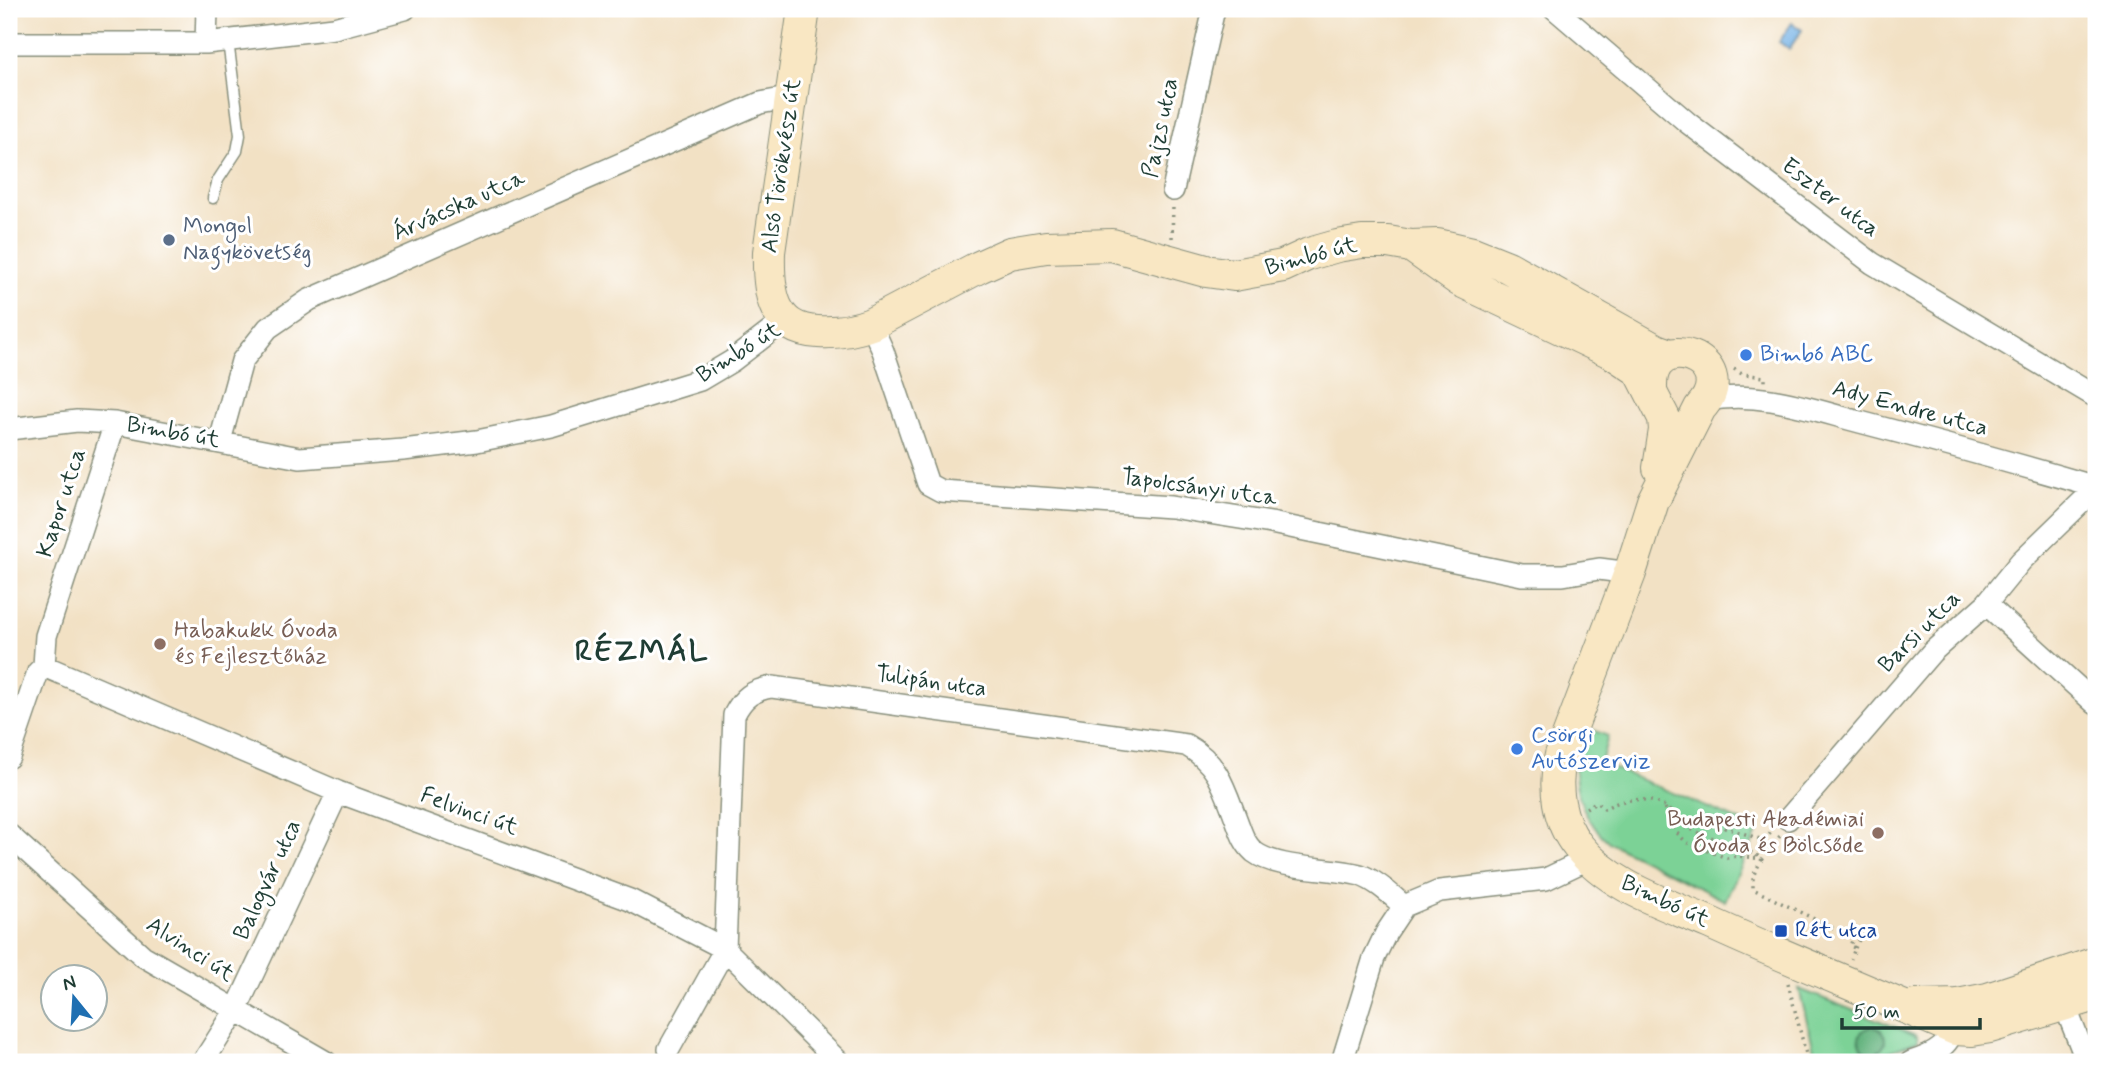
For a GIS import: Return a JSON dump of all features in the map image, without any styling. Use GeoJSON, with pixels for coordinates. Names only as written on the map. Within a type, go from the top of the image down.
{"type":"FeatureCollection","features":[{"type":"Feature","properties":{"kind":"street"},"geometry":{"type":"LineString","coordinates":[[206,43],[207,9]]}},
{"type":"Feature","properties":{"kind":"street"},"geometry":{"type":"LineString","coordinates":[[9,43],[206,43],[334,28],[405,9]]}},
{"type":"Feature","properties":{"kind":"street","name":"Alsó Törökvész út"},"geometry":{"type":"LineString","coordinates":[[784,321],[772,295],[768,276],[769,252],[804,9]]}},
{"type":"Feature","properties":{"kind":"street","name":"Pajzs utca"},"geometry":{"type":"LineString","coordinates":[[1173,190],[1214,9]]}},
{"type":"Feature","properties":{"kind":"street","name":"Eszter utca"},"geometry":{"type":"LineString","coordinates":[[1555,9],[1688,123],[1872,263],[2096,397]]}},
{"type":"Feature","properties":{"kind":"street","name":"Árvácska utca"},"geometry":{"type":"LineString","coordinates":[[220,442],[242,361],[268,328],[309,300],[760,103],[793,97]]}},
{"type":"Feature","properties":{"kind":"street","name":"Bimbó út"},"geometry":{"type":"LineString","coordinates":[[9,429],[77,421],[115,423],[300,458],[477,441],[551,426],[700,380],[732,361],[784,321],[798,329],[828,333],[855,330],[1010,253],[1076,244],[1112,245],[1206,271],[1234,275],[1283,266],[1309,254],[1337,246],[1388,242],[1410,246],[1438,245],[1473,253],[1496,262],[1656,350],[1670,355],[1692,355],[1701,360],[1707,369],[1706,395],[1653,501]]}},
{"type":"Feature","properties":{"kind":"street","name":"Bimbó út"},"geometry":{"type":"LineString","coordinates":[[1410,246],[1459,279],[1613,353],[1640,371],[1664,418],[1665,430],[1653,501],[1630,573],[1556,773],[1564,821],[1577,845],[1616,881],[1904,1006],[1957,1017],[1972,1030],[2065,1006],[2096,995]]}},
{"type":"Feature","properties":{"kind":"street","name":"Tapolcsányi utca"},"geometry":{"type":"LineString","coordinates":[[871,324],[881,345],[928,484],[942,491],[1171,507],[1271,523],[1522,575],[1563,575],[1599,569],[1630,573]]}},
{"type":"Feature","properties":{"kind":"street"},"geometry":{"type":"LineString","coordinates":[[1670,355],[1655,367],[1652,373],[1654,396],[1672,412],[1681,413],[1706,395]]}},
{"type":"Feature","properties":{"kind":"street","name":"Ady Endre utca"},"geometry":{"type":"LineString","coordinates":[[1706,395],[1763,398],[2092,483]]}},
{"type":"Feature","properties":{"kind":"street","name":"Kapor utca"},"geometry":{"type":"LineString","coordinates":[[9,757],[37,672],[44,666],[46,636],[115,423]]}},
{"type":"Feature","properties":{"kind":"street","name":"Barsi utca"},"geometry":{"type":"LineString","coordinates":[[1788,819],[1932,652],[1986,604],[2021,561],[2087,497],[2092,483]]}},
{"type":"Feature","properties":{"kind":"street"},"geometry":{"type":"LineString","coordinates":[[1986,604],[2096,704]]}},
{"type":"Feature","properties":{"kind":"street","name":"Felvinci út"},"geometry":{"type":"LineString","coordinates":[[44,666],[338,792],[630,900],[725,949],[839,1062]]}},
{"type":"Feature","properties":{"kind":"street","name":"Tulipán utca"},"geometry":{"type":"LineString","coordinates":[[668,1049],[725,949],[734,715],[741,701],[755,690],[772,687],[1186,745],[1202,754],[1216,770],[1245,842],[1255,852],[1270,860],[1360,876],[1375,882],[1404,906]]}},
{"type":"Feature","properties":{"kind":"street","name":"Balogvár utca"},"geometry":{"type":"LineString","coordinates":[[203,1062],[236,1010],[338,792]]}},
{"type":"Feature","properties":{"kind":"street","name":"Alvinci út"},"geometry":{"type":"LineString","coordinates":[[9,835],[143,956],[326,1062]]}},
{"type":"Feature","properties":{"kind":"street"},"geometry":{"type":"LineString","coordinates":[[1342,1062],[1374,958],[1404,906],[1440,891],[1546,879],[1590,858]]}},
{"type":"Feature","properties":{"kind":"street","name":"Bimbó út"},"geometry":{"type":"LineString","coordinates":[[1957,1017],[2010,992],[2096,963]]}},
{"type":"Feature","properties":{"kind":"street"},"geometry":{"type":"LineString","coordinates":[[2065,1006],[2087,1062]]}},
{"type":"Feature","properties":{"kind":"street"},"geometry":{"type":"LineString","coordinates":[[1911,1062],[1932,1055],[1947,1042],[1957,1017]]}},
{"type":"Feature","properties":{"kind":"lane"},"geometry":{"type":"LineString","coordinates":[[213,198],[218,180],[237,151],[240,135],[228,41]]}},
{"type":"Feature","properties":{"kind":"path","name":"Pajzs utca"},"geometry":{"type":"LineString","coordinates":[[1172,261],[1173,190]]}},
{"type":"Feature","properties":{"kind":"path"},"geometry":{"type":"LineString","coordinates":[[1564,821],[1596,802],[1604,809],[1615,802],[1638,799],[1663,805],[1685,827],[1762,859]]}},
{"type":"Feature","properties":{"kind":"path"},"geometry":{"type":"LineString","coordinates":[[1663,805],[1676,832],[1687,843],[1727,858],[1738,856],[1762,859]]}},
{"type":"Feature","properties":{"kind":"path"},"geometry":{"type":"LineString","coordinates":[[1788,819],[1787,828],[1762,859],[1753,876],[1753,889],[1853,938],[1850,946],[1855,948]]}},
{"type":"Feature","properties":{"kind":"path"},"geometry":{"type":"LineString","coordinates":[[1685,827],[1701,824],[1721,826],[1763,840]]}},
{"type":"Feature","properties":{"kind":"path"},"geometry":{"type":"LineString","coordinates":[[1850,961],[1863,931]]}},
{"type":"Feature","properties":{"kind":"path"},"geometry":{"type":"LineString","coordinates":[[1789,980],[1808,1062]]}},
{"type":"Feature","properties":{"kind":"green space"},"geometry":{"type":"Polygon","coordinates":[[[1588,728],[1608,736],[1601,763],[1759,829],[1725,901],[1610,843],[1602,836],[1583,808],[1575,775],[1578,755],[1588,728]]]}},
{"type":"Feature","properties":{"kind":"green space"},"geometry":{"type":"Polygon","coordinates":[[[1799,989],[1913,1034],[1918,1041],[1861,1062],[1817,1062],[1799,989]]]}},
{"type":"Feature","properties":{"kind":"green space"},"geometry":{"type":"Polygon","coordinates":[[[1872,1027],[1881,1031],[1885,1040],[1881,1049],[1872,1053],[1863,1049],[1859,1040],[1863,1031],[1872,1027]]]}},
{"type":"Feature","properties":{"kind":"water"},"geometry":{"type":"Polygon","coordinates":[[[1792,23],[1802,30],[1789,49],[1779,42],[1792,23]]]}},
{"type":"Feature","properties":{"kind":"place","name":"Mongol Nagykövetség"},"geometry":{"type":"Point","coordinates":[169,240]}},
{"type":"Feature","properties":{"kind":"place","name":"Bimbó ABC"},"geometry":{"type":"Point","coordinates":[1746,355]}},
{"type":"Feature","properties":{"kind":"place","name":"Habakukk Óvoda és Fejlesztőház"},"geometry":{"type":"Point","coordinates":[160,644]}},
{"type":"Feature","properties":{"kind":"place","name":"Csörgi Autószerviz"},"geometry":{"type":"Point","coordinates":[1517,749]}},
{"type":"Feature","properties":{"kind":"place","name":"Budapesti Akadémiai Óvoda és Bölcsőde"},"geometry":{"type":"Point","coordinates":[1878,833]}},
{"type":"Feature","properties":{"kind":"place","name":"Rét utca"},"geometry":{"type":"Point","coordinates":[1781,931]}},
{"type":"Feature","properties":{"kind":"district","name":"RÉZMÁL"},"geometry":{"type":"Point","coordinates":[642,651]}}]}
